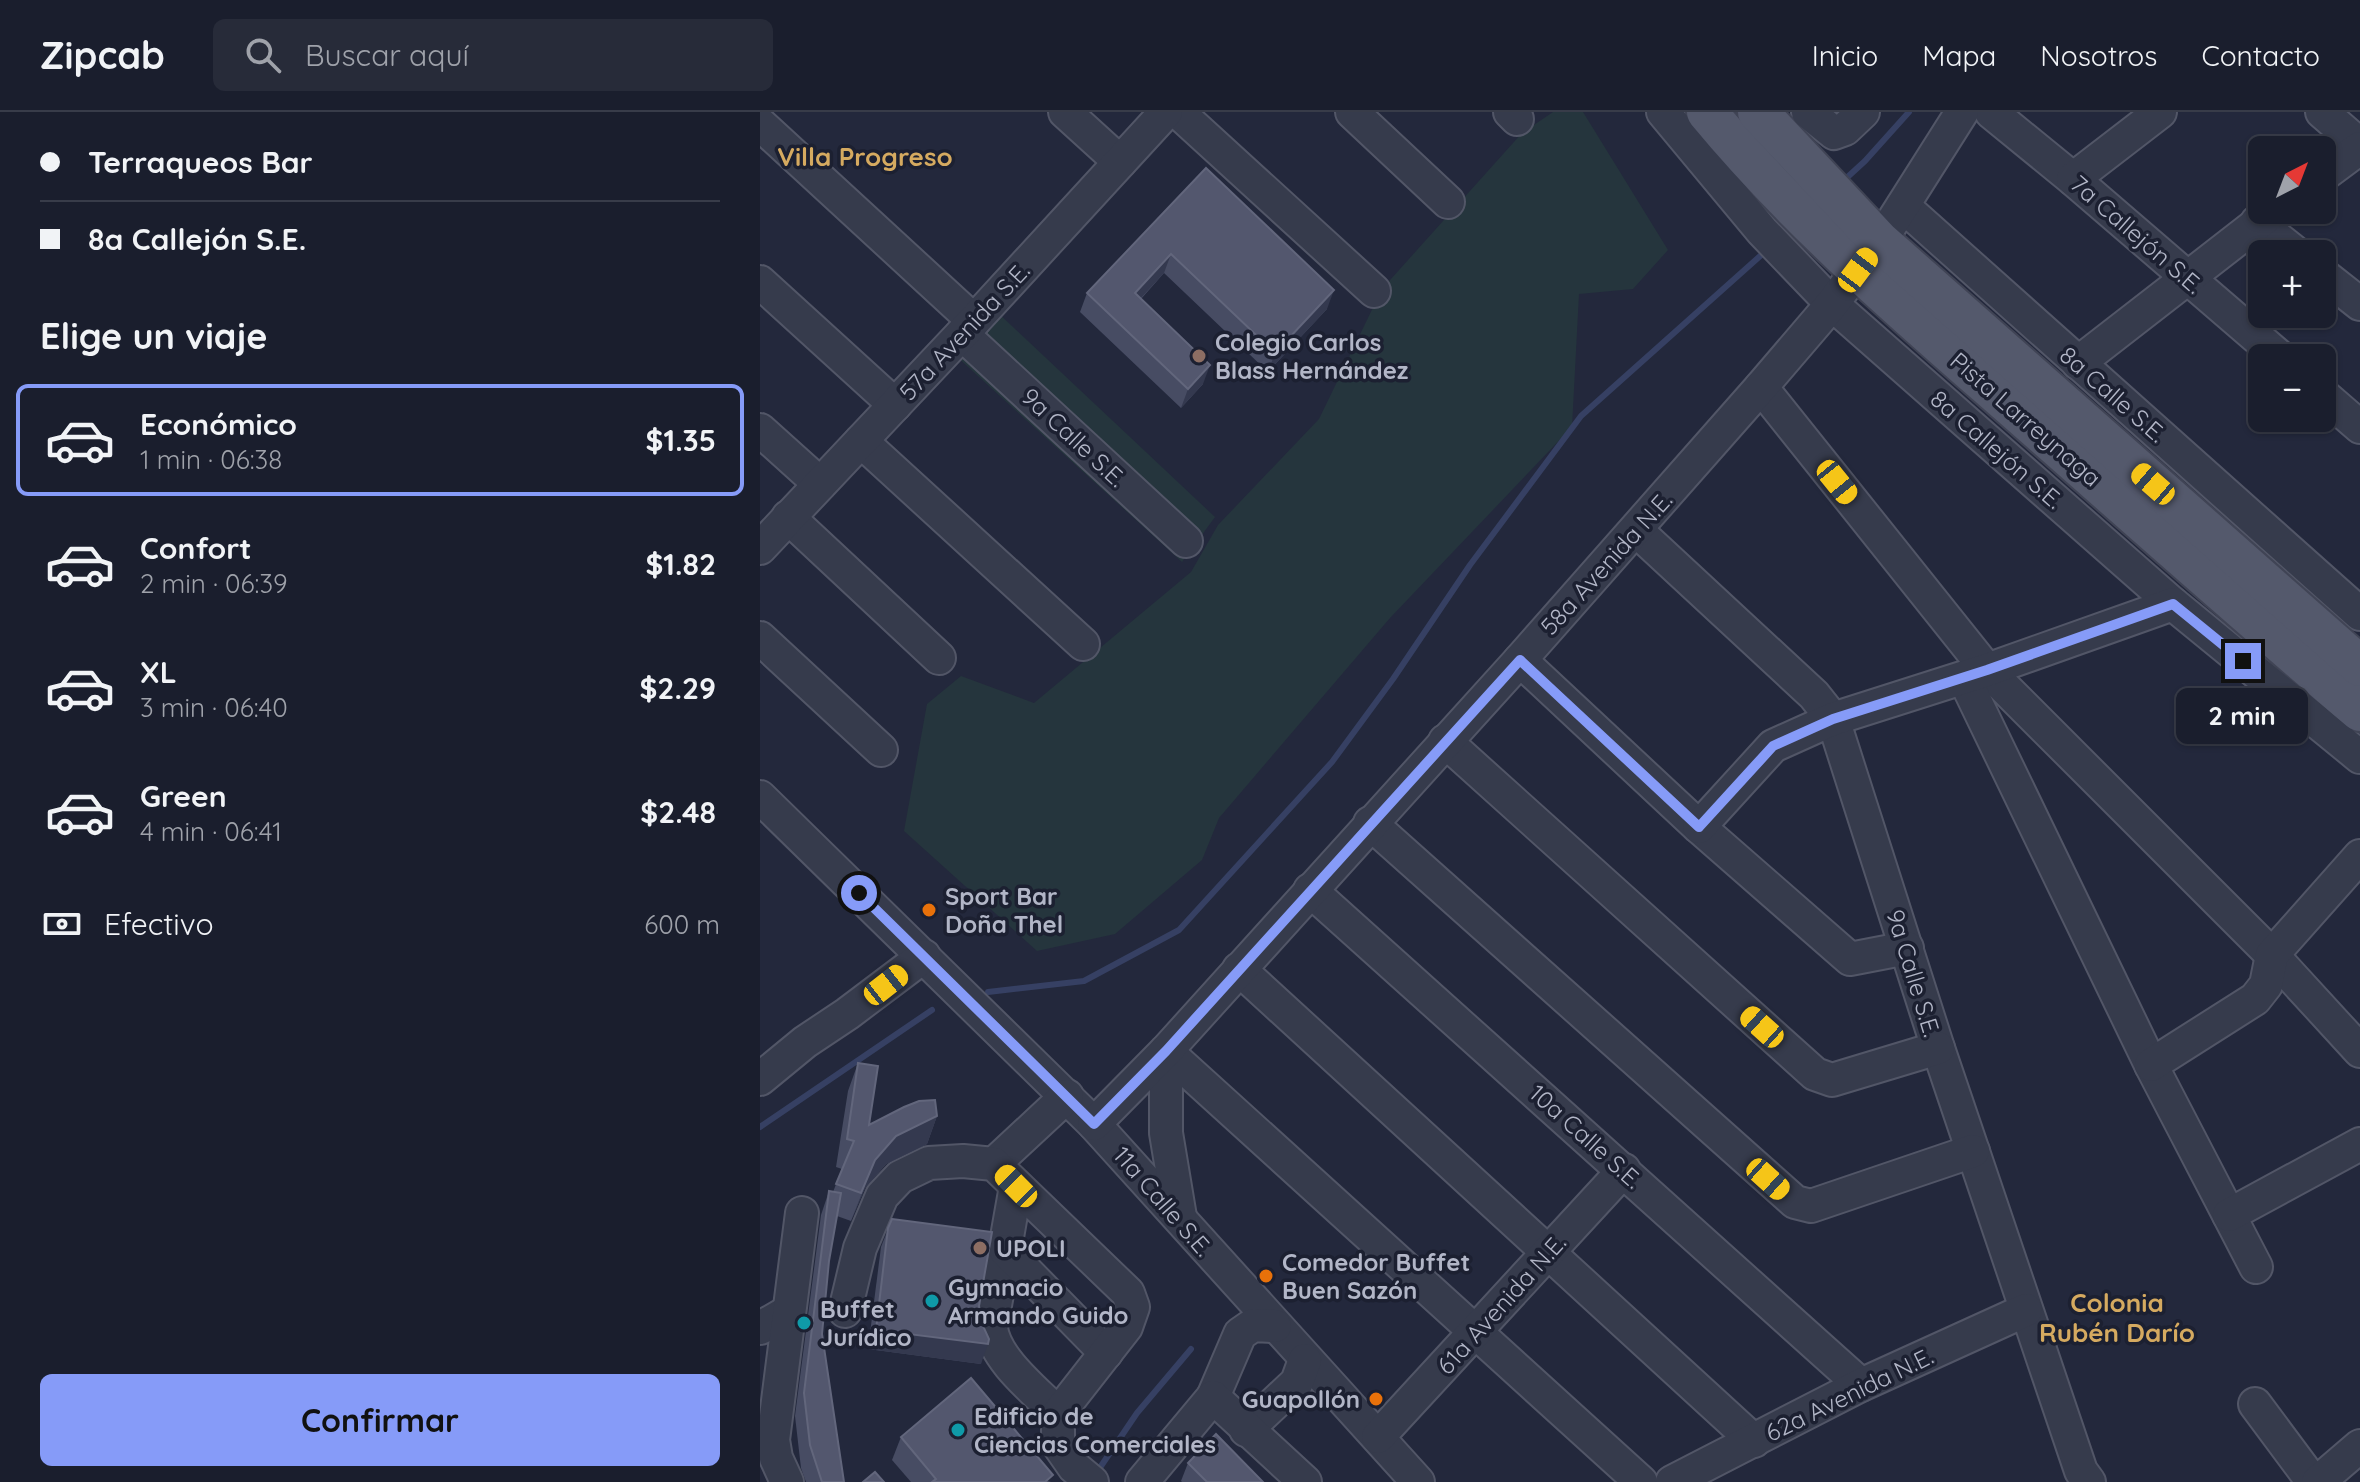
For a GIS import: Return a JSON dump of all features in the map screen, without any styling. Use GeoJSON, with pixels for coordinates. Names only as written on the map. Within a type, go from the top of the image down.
{"type":"FeatureCollection","features":[{"type":"Feature","properties":{"kind":"main road","name":"Pista Larreynaga"},"geometry":{"type":"LineString","coordinates":[[1707,112],[1740,152],[1820,207],[2246,614],[2360,711]]}},
{"type":"Feature","properties":{"kind":"main road","name":"Pista Larreynaga"},"geometry":{"type":"LineString","coordinates":[[1779,116],[1820,207]]}},
{"type":"Feature","properties":{"kind":"main road","name":"Pista Larreynaga"},"geometry":{"type":"LineString","coordinates":[[1868,255],[2360,666]]}},
{"type":"Feature","properties":{"kind":"street"},"geometry":{"type":"LineString","coordinates":[[1065,112],[1120,162]]}},
{"type":"Feature","properties":{"kind":"street","name":"57a Avenida S.E."},"geometry":{"type":"LineString","coordinates":[[760,548],[1166,112]]}},
{"type":"Feature","properties":{"kind":"street"},"geometry":{"type":"LineString","coordinates":[[1178,112],[1374,291]]}},
{"type":"Feature","properties":{"kind":"street"},"geometry":{"type":"LineString","coordinates":[[1352,112],[1448,202]]}},
{"type":"Feature","properties":{"kind":"street","name":"8a Callejón S.E."},"geometry":{"type":"LineString","coordinates":[[1663,112],[1762,231],[1832,304],[2173,604],[2360,757]]}},
{"type":"Feature","properties":{"kind":"street"},"geometry":{"type":"LineString","coordinates":[[1779,116],[1834,133],[1845,129],[1863,112]]}},
{"type":"Feature","properties":{"kind":"street"},"geometry":{"type":"LineString","coordinates":[[1868,255],[1962,112]]}},
{"type":"Feature","properties":{"kind":"street","name":"7a Callejón S.E."},"geometry":{"type":"LineString","coordinates":[[1991,112],[2265,344]]}},
{"type":"Feature","properties":{"kind":"street"},"geometry":{"type":"LineString","coordinates":[[2073,179],[2160,112]]}},
{"type":"Feature","properties":{"kind":"street"},"geometry":{"type":"LineString","coordinates":[[2322,112],[2360,147],[2336,165]]}},
{"type":"Feature","properties":{"kind":"street","name":"9a Calle S.E."},"geometry":{"type":"LineString","coordinates":[[760,124],[1186,541]]}},
{"type":"Feature","properties":{"kind":"street","name":"8a Calle S.E."},"geometry":{"type":"LineString","coordinates":[[1903,206],[2360,614]]}},
{"type":"Feature","properties":{"kind":"street"},"geometry":{"type":"LineString","coordinates":[[2078,363],[2255,224]]}},
{"type":"Feature","properties":{"kind":"street"},"geometry":{"type":"LineString","coordinates":[[2273,224],[2286,240]]}},
{"type":"Feature","properties":{"kind":"street","name":"58a Avenida N.E."},"geometry":{"type":"LineString","coordinates":[[1094,1124],[1166,1051],[1636,530],[1832,304],[1868,255]]}},
{"type":"Feature","properties":{"kind":"street"},"geometry":{"type":"LineString","coordinates":[[760,282],[895,405]]}},
{"type":"Feature","properties":{"kind":"street"},"geometry":{"type":"LineString","coordinates":[[2336,285],[2360,304]]}},
{"type":"Feature","properties":{"kind":"street"},"geometry":{"type":"LineString","coordinates":[[1761,387],[1976,674],[2272,955],[2360,1051]]}},
{"type":"Feature","properties":{"kind":"street"},"geometry":{"type":"LineString","coordinates":[[2336,403],[2356,416]]}},
{"type":"Feature","properties":{"kind":"street"},"geometry":{"type":"LineString","coordinates":[[760,430],[820,484]]}},
{"type":"Feature","properties":{"kind":"street"},"geometry":{"type":"LineString","coordinates":[[861,441],[1083,644]]}},
{"type":"Feature","properties":{"kind":"street"},"geometry":{"type":"LineString","coordinates":[[788,517],[939,658]]}},
{"type":"Feature","properties":{"kind":"street","name":"9a Calle S.E."},"geometry":{"type":"LineString","coordinates":[[1636,530],[1814,695],[1833,719],[2026,1310],[2076,1478]]}},
{"type":"Feature","properties":{"kind":"street"},"geometry":{"type":"LineString","coordinates":[[1699,827],[1773,746],[1833,719],[1976,674],[2173,604]]}},
{"type":"Feature","properties":{"kind":"street"},"geometry":{"type":"LineString","coordinates":[[760,638],[881,750]]}},
{"type":"Feature","properties":{"kind":"street"},"geometry":{"type":"LineString","coordinates":[[1520,660],[1699,827],[1850,959],[1907,948]]}},
{"type":"Feature","properties":{"kind":"street"},"geometry":{"type":"LineString","coordinates":[[1976,674],[2151,1065],[2256,1267]]}},
{"type":"Feature","properties":{"kind":"street"},"geometry":{"type":"LineString","coordinates":[[1445,741],[1815,1074],[1832,1080],[1938,1048]]}},
{"type":"Feature","properties":{"kind":"street","name":"11a Calle S.E."},"geometry":{"type":"LineString","coordinates":[[760,797],[1094,1124],[1223,1268],[1260,1327],[1378,1437],[1418,1482]]}},
{"type":"Feature","properties":{"kind":"street"},"geometry":{"type":"LineString","coordinates":[[1370,823],[1792,1199],[1811,1206],[1973,1151]]}},
{"type":"Feature","properties":{"kind":"street"},"geometry":{"type":"LineString","coordinates":[[2151,1065],[2255,999],[2266,985],[2272,955],[2360,856]]}},
{"type":"Feature","properties":{"kind":"street","name":"10a Calle S.E."},"geometry":{"type":"LineString","coordinates":[[1310,890],[1861,1385]]}},
{"type":"Feature","properties":{"kind":"street"},"geometry":{"type":"LineString","coordinates":[[760,1079],[805,1042],[924,956]]}},
{"type":"Feature","properties":{"kind":"street"},"geometry":{"type":"LineString","coordinates":[[1239,969],[1754,1441]]}},
{"type":"Feature","properties":{"kind":"street"},"geometry":{"type":"LineString","coordinates":[[1166,1051],[1166,1133],[1180,1217]]}},
{"type":"Feature","properties":{"kind":"street"},"geometry":{"type":"LineString","coordinates":[[1166,1051],[1641,1482]]}},
{"type":"Feature","properties":{"kind":"street"},"geometry":{"type":"LineString","coordinates":[[1058,1414],[1000,1354],[993,1342],[991,1328],[1006,1251],[1005,1175],[1067,1096]]}},
{"type":"Feature","properties":{"kind":"street"},"geometry":{"type":"LineString","coordinates":[[2229,1215],[2360,1144]]}},
{"type":"Feature","properties":{"kind":"street"},"geometry":{"type":"LineString","coordinates":[[845,1311],[860,1248],[882,1196],[900,1177],[929,1163],[963,1161],[1005,1175],[1128,1293],[1133,1307],[1126,1327],[1058,1414],[1058,1444],[1083,1474]]}},
{"type":"Feature","properties":{"kind":"street","name":"61a Avenida N.E."},"geometry":{"type":"LineString","coordinates":[[1378,1437],[1624,1170]]}},
{"type":"Feature","properties":{"kind":"street"},"geometry":{"type":"LineString","coordinates":[[787,1482],[767,1444],[802,1213]]}},
{"type":"Feature","properties":{"kind":"street"},"geometry":{"type":"LineString","coordinates":[[1006,1251],[1106,1353]]}},
{"type":"Feature","properties":{"kind":"street","name":"62a Avenida N.E."},"geometry":{"type":"LineString","coordinates":[[1672,1482],[1861,1385],[1912,1347],[2026,1310]]}},
{"type":"Feature","properties":{"kind":"street"},"geometry":{"type":"LineString","coordinates":[[760,1328],[788,1312]]}},
{"type":"Feature","properties":{"kind":"street"},"geometry":{"type":"LineString","coordinates":[[1142,1482],[1213,1397],[1240,1334],[1260,1327]]}},
{"type":"Feature","properties":{"kind":"street"},"geometry":{"type":"LineString","coordinates":[[1246,1430],[1308,1374]]}},
{"type":"Feature","properties":{"kind":"street"},"geometry":{"type":"LineString","coordinates":[[1213,1397],[1305,1482]]}},
{"type":"Feature","properties":{"kind":"street"},"geometry":{"type":"LineString","coordinates":[[2255,1404],[2315,1482],[2360,1446]]}},
{"type":"Feature","properties":{"kind":"shaded area"},"geometry":{"type":"Polygon","coordinates":[[[1553,112],[1583,112],[1668,250],[1633,289],[1579,294],[1572,427],[1390,618],[1219,818],[1202,860],[1115,934],[1037,951],[904,831],[927,704],[961,676],[1034,703],[1191,572],[1218,525],[1319,419],[1382,289],[1522,133],[1553,112]]]}},
{"type":"Feature","properties":{"kind":"shaded area"},"geometry":{"type":"Polygon","coordinates":[[[995,310],[1215,517],[1182,562],[955,355],[995,310]]]}},
{"type":"Feature","properties":{"kind":"building"},"geometry":{"type":"Polygon","coordinates":[[[1206,168],[1334,290],[1275,353],[1171,254],[1135,293],[1210,365],[1188,389],[1087,293],[1206,168]]]}},
{"type":"Feature","properties":{"kind":"building"},"geometry":{"type":"Polygon","coordinates":[[[858,1063],[878,1066],[869,1125],[919,1101],[935,1100],[937,1116],[896,1136],[875,1160],[861,1193],[836,1184],[854,1141],[847,1139],[858,1063]]]}},
{"type":"Feature","properties":{"kind":"building"},"geometry":{"type":"Polygon","coordinates":[[[829,1191],[841,1193],[829,1261],[822,1334],[844,1482],[822,1482],[810,1445],[804,1393],[829,1191]]]}},
{"type":"Feature","properties":{"kind":"building","name":"Gymnacio Armando Guido"},"geometry":{"type":"Polygon","coordinates":[[[892,1219],[992,1232],[979,1306],[988,1344],[876,1330],[888,1228],[892,1219]]]}},
{"type":"Feature","properties":{"kind":"building","name":"Edificio de Ciencias Comerciales"},"geometry":{"type":"Polygon","coordinates":[[[971,1378],[1053,1475],[1045,1482],[932,1482],[936,1479],[901,1437],[971,1378]]]}},
{"type":"Feature","properties":{"kind":"building"},"geometry":{"type":"Polygon","coordinates":[[[1216,1434],[1263,1482],[1207,1482],[1188,1463],[1216,1434]]]}},
{"type":"Feature","properties":{"kind":"building"},"geometry":{"type":"Polygon","coordinates":[[[875,1472],[884,1482],[863,1482],[875,1472]]]}},
{"type":"Feature","properties":{"kind":"waterway"},"geometry":{"type":"LineString","coordinates":[[1841,183],[1909,112]]}},
{"type":"Feature","properties":{"kind":"waterway"},"geometry":{"type":"LineString","coordinates":[[988,992],[1084,981],[1179,930],[1332,762],[1470,565],[1581,416],[1768,249]]}},
{"type":"Feature","properties":{"kind":"waterway"},"geometry":{"type":"LineString","coordinates":[[760,1127],[932,1010]]}},
{"type":"Feature","properties":{"kind":"waterway"},"geometry":{"type":"LineString","coordinates":[[1097,1472],[1137,1413],[1191,1349]]}},
{"type":"Feature","properties":{"kind":"place","name":"Colegio Carlos Blass Hernández"},"geometry":{"type":"Point","coordinates":[1199,356]}},
{"type":"Feature","properties":{"kind":"place","name":"Sport Bar Doña Thel"},"geometry":{"type":"Point","coordinates":[929,910]}},
{"type":"Feature","properties":{"kind":"place","name":"UPOLI"},"geometry":{"type":"Point","coordinates":[980,1248]}},
{"type":"Feature","properties":{"kind":"place","name":"Comedor Buffet Buen Sazón"},"geometry":{"type":"Point","coordinates":[1266,1276]}},
{"type":"Feature","properties":{"kind":"place","name":"Gymnacio Armando Guido"},"geometry":{"type":"Point","coordinates":[932,1301]}},
{"type":"Feature","properties":{"kind":"place","name":"Buffet Jurídico"},"geometry":{"type":"Point","coordinates":[804,1323]}},
{"type":"Feature","properties":{"kind":"place","name":"Guapollón"},"geometry":{"type":"Point","coordinates":[1376,1399]}},
{"type":"Feature","properties":{"kind":"place","name":"Edificio de Ciencias Comerciales"},"geometry":{"type":"Point","coordinates":[958,1430]}},
{"type":"Feature","properties":{"kind":"district","name":"Villa Progreso"},"geometry":{"type":"Point","coordinates":[865,156]}},
{"type":"Feature","properties":{"kind":"district","name":"Colonia Rubén Darío"},"geometry":{"type":"Point","coordinates":[2117,1317]}},
{"type":"Feature","properties":{"kind":"route"},"geometry":{"type":"LineString","coordinates":[[859,893],[1094,1124],[1166,1051],[1520,660],[1699,827],[1773,746],[1833,719],[1987,670],[2173,604],[2243,661]]}}]}
